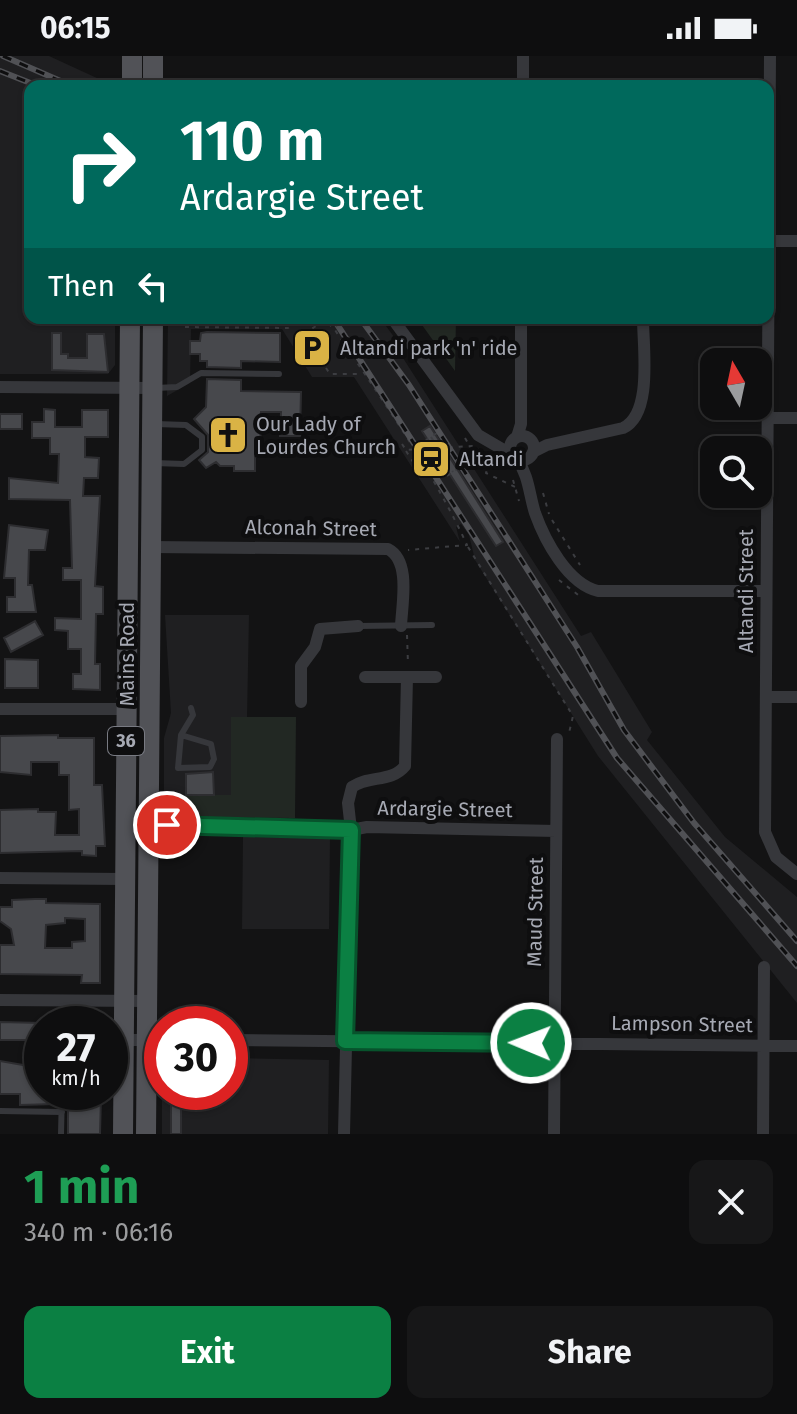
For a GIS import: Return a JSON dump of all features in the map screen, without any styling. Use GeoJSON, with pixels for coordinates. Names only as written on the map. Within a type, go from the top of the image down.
{"type":"FeatureCollection","features":[{"type":"Feature","properties":{"kind":"main road"},"geometry":{"type":"LineString","coordinates":[[132,56],[132,80]]}},
{"type":"Feature","properties":{"kind":"main road"},"geometry":{"type":"LineString","coordinates":[[153,56],[153,80]]}},
{"type":"Feature","properties":{"kind":"main road","name":"Mains Road"},"geometry":{"type":"LineString","coordinates":[[124,1006],[130,324]]}},
{"type":"Feature","properties":{"kind":"main road","name":"Mains Road"},"geometry":{"type":"LineString","coordinates":[[148,1006],[153,324]]}},
{"type":"Feature","properties":{"kind":"main road","name":"Mains Road"},"geometry":{"type":"LineString","coordinates":[[123,1110],[123,1134]]}},
{"type":"Feature","properties":{"kind":"main road","name":"Mains Road"},"geometry":{"type":"LineString","coordinates":[[146,1134],[148,1110]]}},
{"type":"Feature","properties":{"kind":"street"},"geometry":{"type":"LineString","coordinates":[[523,56],[523,80]]}},
{"type":"Feature","properties":{"kind":"street","name":"Altandi Street"},"geometry":{"type":"LineString","coordinates":[[770,56],[770,80]]}},
{"type":"Feature","properties":{"kind":"street"},"geometry":{"type":"LineString","coordinates":[[774,241],[797,241]]}},
{"type":"Feature","properties":{"kind":"street"},"geometry":{"type":"LineString","coordinates":[[396,324],[485,441],[520,445],[547,445],[623,428],[638,416],[642,406],[643,324]]}},
{"type":"Feature","properties":{"kind":"street"},"geometry":{"type":"LineString","coordinates":[[521,324],[520,445],[541,527],[570,573],[587,588],[766,591]]}},
{"type":"Feature","properties":{"kind":"street","name":"Altandi Street"},"geometry":{"type":"LineString","coordinates":[[768,348],[769,324]]}},
{"type":"Feature","properties":{"kind":"street"},"geometry":{"type":"LineString","coordinates":[[0,387],[153,388]]}},
{"type":"Feature","properties":{"kind":"street"},"geometry":{"type":"LineString","coordinates":[[772,418],[797,418]]}},
{"type":"Feature","properties":{"kind":"street","name":"Altandi Street"},"geometry":{"type":"LineString","coordinates":[[768,420],[765,832],[776,857],[797,874]]}},
{"type":"Feature","properties":{"kind":"street","name":"Alconah Street"},"geometry":{"type":"LineString","coordinates":[[151,547],[383,549],[395,554],[402,567],[401,626]]}},
{"type":"Feature","properties":{"kind":"street"},"geometry":{"type":"LineString","coordinates":[[301,702],[301,666],[315,647],[320,629],[358,626]]}},
{"type":"Feature","properties":{"kind":"street"},"geometry":{"type":"LineString","coordinates":[[365,677],[436,677]]}},
{"type":"Feature","properties":{"kind":"street"},"geometry":{"type":"LineString","coordinates":[[351,830],[348,803],[352,787],[360,781],[389,778],[405,766],[407,677]]}},
{"type":"Feature","properties":{"kind":"street"},"geometry":{"type":"LineString","coordinates":[[766,697],[797,697]]}},
{"type":"Feature","properties":{"kind":"street"},"geometry":{"type":"LineString","coordinates":[[0,709],[127,709]]}},
{"type":"Feature","properties":{"kind":"street","name":"Maud Street"},"geometry":{"type":"LineString","coordinates":[[554,1134],[557,739]]}},
{"type":"Feature","properties":{"kind":"street","name":"Ardargie Street"},"geometry":{"type":"LineString","coordinates":[[344,1134],[351,830],[367,827],[556,831]]}},
{"type":"Feature","properties":{"kind":"street"},"geometry":{"type":"LineString","coordinates":[[0,878],[125,879]]}},
{"type":"Feature","properties":{"kind":"street"},"geometry":{"type":"LineString","coordinates":[[763,1134],[764,967]]}},
{"type":"Feature","properties":{"kind":"street"},"geometry":{"type":"LineString","coordinates":[[0,1000],[147,1001]]}},
{"type":"Feature","properties":{"kind":"street","name":"Lampson Street"},"geometry":{"type":"LineString","coordinates":[[248,1040],[797,1046]]}},
{"type":"Feature","properties":{"kind":"lane"},"geometry":{"type":"LineString","coordinates":[[153,388],[177,387],[201,373],[279,374]]}},
{"type":"Feature","properties":{"kind":"lane"},"geometry":{"type":"LineString","coordinates":[[152,424],[186,425],[202,437],[202,450],[190,461],[152,463]]}},
{"type":"Feature","properties":{"kind":"lane"},"geometry":{"type":"LineString","coordinates":[[358,626],[432,625]]}},
{"type":"Feature","properties":{"kind":"lane"},"geometry":{"type":"LineString","coordinates":[[181,735],[211,744],[214,759],[210,767],[178,768],[181,735],[193,715],[191,708]]}},
{"type":"Feature","properties":{"kind":"lane"},"geometry":{"type":"LineString","coordinates":[[148,825],[351,830]]}},
{"type":"Feature","properties":{"kind":"lane"},"geometry":{"type":"LineString","coordinates":[[0,1111],[62,1112],[61,1134]]}},
{"type":"Feature","properties":{"kind":"path"},"geometry":{"type":"LineString","coordinates":[[185,327],[288,328],[295,324]]}},
{"type":"Feature","properties":{"kind":"path"},"geometry":{"type":"LineString","coordinates":[[304,334],[319,324]]}},
{"type":"Feature","properties":{"kind":"path"},"geometry":{"type":"LineString","coordinates":[[328,324],[364,374],[456,518],[467,545],[573,716],[569,733],[557,739]]}},
{"type":"Feature","properties":{"kind":"path"},"geometry":{"type":"LineString","coordinates":[[326,368],[330,374],[364,374]]}},
{"type":"Feature","properties":{"kind":"path"},"geometry":{"type":"LineString","coordinates":[[425,441],[433,439],[437,433]]}},
{"type":"Feature","properties":{"kind":"path"},"geometry":{"type":"LineString","coordinates":[[433,439],[453,472]]}},
{"type":"Feature","properties":{"kind":"path"},"geometry":{"type":"LineString","coordinates":[[464,439],[485,471],[515,487]]}},
{"type":"Feature","properties":{"kind":"path"},"geometry":{"type":"LineString","coordinates":[[402,444],[417,468],[421,466],[415,454]]}},
{"type":"Feature","properties":{"kind":"path"},"geometry":{"type":"LineString","coordinates":[[488,465],[520,445]]}},
{"type":"Feature","properties":{"kind":"path"},"geometry":{"type":"LineString","coordinates":[[406,450],[476,446],[488,465]]}},
{"type":"Feature","properties":{"kind":"path"},"geometry":{"type":"LineString","coordinates":[[485,471],[488,465]]}},
{"type":"Feature","properties":{"kind":"path"},"geometry":{"type":"LineString","coordinates":[[447,476],[459,468]]}},
{"type":"Feature","properties":{"kind":"path"},"geometry":{"type":"LineString","coordinates":[[541,485],[551,519],[583,570]]}},
{"type":"Feature","properties":{"kind":"path"},"geometry":{"type":"LineString","coordinates":[[395,554],[467,545]]}},
{"type":"Feature","properties":{"kind":"path"},"geometry":{"type":"LineString","coordinates":[[401,626],[409,639],[407,677]]}},
{"type":"Feature","properties":{"kind":"shaded area"},"geometry":{"type":"Polygon","coordinates":[[[0,56],[49,56],[99,79],[110,80],[24,80],[24,324],[115,324],[115,365],[108,374],[0,374],[0,56]]]}},
{"type":"Feature","properties":{"kind":"shaded area"},"geometry":{"type":"Polygon","coordinates":[[[168,324],[384,324],[403,349],[403,358],[581,636],[591,632],[652,732],[647,740],[725,837],[797,897],[797,1003],[598,756],[475,560],[469,535],[461,524],[456,527],[460,542],[354,377],[312,377],[282,329],[191,329],[190,383],[167,396],[168,324]]]}},
{"type":"Feature","properties":{"kind":"shaded area"},"geometry":{"type":"Polygon","coordinates":[[[421,324],[456,324],[455,371],[421,324]]]}},
{"type":"Feature","properties":{"kind":"shaded area"},"geometry":{"type":"Polygon","coordinates":[[[165,615],[249,615],[247,718],[231,718],[231,796],[164,795],[164,738],[171,713],[165,615]]]}},
{"type":"Feature","properties":{"kind":"shaded area"},"geometry":{"type":"Polygon","coordinates":[[[231,717],[296,717],[295,818],[168,817],[164,795],[231,795],[231,717]]]}},
{"type":"Feature","properties":{"kind":"shaded area"},"geometry":{"type":"Polygon","coordinates":[[[243,836],[330,837],[329,929],[242,929],[243,836]]]}},
{"type":"Feature","properties":{"kind":"shaded area"},"geometry":{"type":"Polygon","coordinates":[[[248,1058],[329,1060],[328,1134],[162,1134],[162,1110],[248,1110],[248,1058]]]}},
{"type":"Feature","properties":{"kind":"building"},"geometry":{"type":"Polygon","coordinates":[[[52,333],[61,333],[61,354],[68,354],[68,358],[87,358],[87,334],[104,334],[108,372],[52,370],[52,333]]]}},
{"type":"Feature","properties":{"kind":"building"},"geometry":{"type":"Polygon","coordinates":[[[201,333],[280,333],[280,362],[241,361],[241,368],[207,367],[207,361],[200,361],[200,354],[190,354],[190,341],[200,341],[201,333]]]}},
{"type":"Feature","properties":{"kind":"building"},"geometry":{"type":"Polygon","coordinates":[[[207,379],[241,380],[241,391],[301,392],[300,436],[280,436],[281,412],[261,412],[260,457],[255,457],[255,471],[234,471],[234,466],[220,466],[216,462],[206,468],[199,460],[208,452],[208,435],[194,419],[206,407],[207,379]]]}},
{"type":"Feature","properties":{"kind":"building"},"geometry":{"type":"Polygon","coordinates":[[[44,409],[55,410],[55,427],[82,427],[82,410],[108,410],[108,437],[85,437],[85,457],[99,458],[98,478],[84,478],[83,496],[100,496],[95,586],[103,587],[103,614],[96,614],[95,664],[100,664],[100,690],[73,689],[73,674],[81,674],[81,649],[68,649],[68,631],[55,630],[55,618],[81,619],[81,580],[63,580],[63,568],[72,568],[70,500],[9,499],[9,478],[58,483],[59,454],[50,454],[50,438],[32,438],[32,422],[44,422],[44,409]]]}},
{"type":"Feature","properties":{"kind":"building"},"geometry":{"type":"Polygon","coordinates":[[[0,414],[22,414],[22,429],[0,429],[0,414]]]}},
{"type":"Feature","properties":{"kind":"building"},"geometry":{"type":"Polygon","coordinates":[[[430,426],[503,542],[496,546],[422,431],[430,426]]]}},
{"type":"Feature","properties":{"kind":"building"},"geometry":{"type":"Polygon","coordinates":[[[9,525],[48,530],[45,550],[29,550],[28,585],[32,585],[36,612],[7,612],[7,597],[15,597],[15,578],[4,578],[9,525]]]}},
{"type":"Feature","properties":{"kind":"building"},"geometry":{"type":"Polygon","coordinates":[[[35,621],[43,635],[11,652],[4,638],[35,621]]]}},
{"type":"Feature","properties":{"kind":"building"},"geometry":{"type":"Polygon","coordinates":[[[5,659],[38,660],[38,688],[5,688],[5,659]]]}},
{"type":"Feature","properties":{"kind":"building"},"geometry":{"type":"Polygon","coordinates":[[[58,735],[58,738],[94,738],[94,785],[102,785],[105,846],[96,846],[96,856],[82,855],[82,851],[0,853],[0,810],[56,812],[55,835],[79,835],[79,809],[69,810],[69,775],[59,775],[59,762],[31,762],[31,775],[0,772],[0,736],[58,735]]]}},
{"type":"Feature","properties":{"kind":"building"},"geometry":{"type":"Polygon","coordinates":[[[213,772],[214,795],[186,795],[186,774],[213,772]]]}},
{"type":"Feature","properties":{"kind":"building"},"geometry":{"type":"Polygon","coordinates":[[[46,899],[46,903],[100,904],[100,983],[81,983],[82,975],[0,974],[0,945],[14,945],[11,929],[0,921],[0,907],[12,907],[12,900],[46,899]],[[65,918],[65,923],[46,925],[45,948],[72,948],[72,942],[85,941],[85,919],[65,918]]]}},
{"type":"Feature","properties":{"kind":"building"},"geometry":{"type":"Polygon","coordinates":[[[0,1022],[24,1023],[24,1040],[0,1040],[0,1022]]]}},
{"type":"Feature","properties":{"kind":"building"},"geometry":{"type":"Polygon","coordinates":[[[0,1061],[24,1065],[24,1105],[20,1105],[20,1094],[0,1094],[0,1061]]]}},
{"type":"Feature","properties":{"kind":"building"},"geometry":{"type":"Polygon","coordinates":[[[68,1110],[101,1110],[100,1134],[68,1134],[68,1110]]]}},
{"type":"Feature","properties":{"kind":"building"},"geometry":{"type":"Polygon","coordinates":[[[171,1110],[181,1110],[181,1134],[171,1134],[171,1110]]]}},
{"type":"Feature","properties":{"kind":"railway"},"geometry":{"type":"LineString","coordinates":[[3,56],[58,80]]}},
{"type":"Feature","properties":{"kind":"railway"},"geometry":{"type":"LineString","coordinates":[[0,71],[24,80]]}},
{"type":"Feature","properties":{"kind":"railway"},"geometry":{"type":"LineString","coordinates":[[337,324],[617,758],[797,966]]}},
{"type":"Feature","properties":{"kind":"railway"},"geometry":{"type":"LineString","coordinates":[[364,324],[409,385],[577,647],[624,730],[694,823],[797,941]]}},
{"type":"Feature","properties":{"kind":"place","name":"Altandi park 'n' ride"},"geometry":{"type":"Point","coordinates":[312,348]}},
{"type":"Feature","properties":{"kind":"place","name":"Our Lady of Lourdes Church"},"geometry":{"type":"Point","coordinates":[228,435]}},
{"type":"Feature","properties":{"kind":"place","name":"Altandi"},"geometry":{"type":"Point","coordinates":[431,459]}},
{"type":"Feature","properties":{"kind":"route"},"geometry":{"type":"LineString","coordinates":[[167,825],[337,827],[351,830],[348,839],[345,1041],[531,1043]]}}]}
